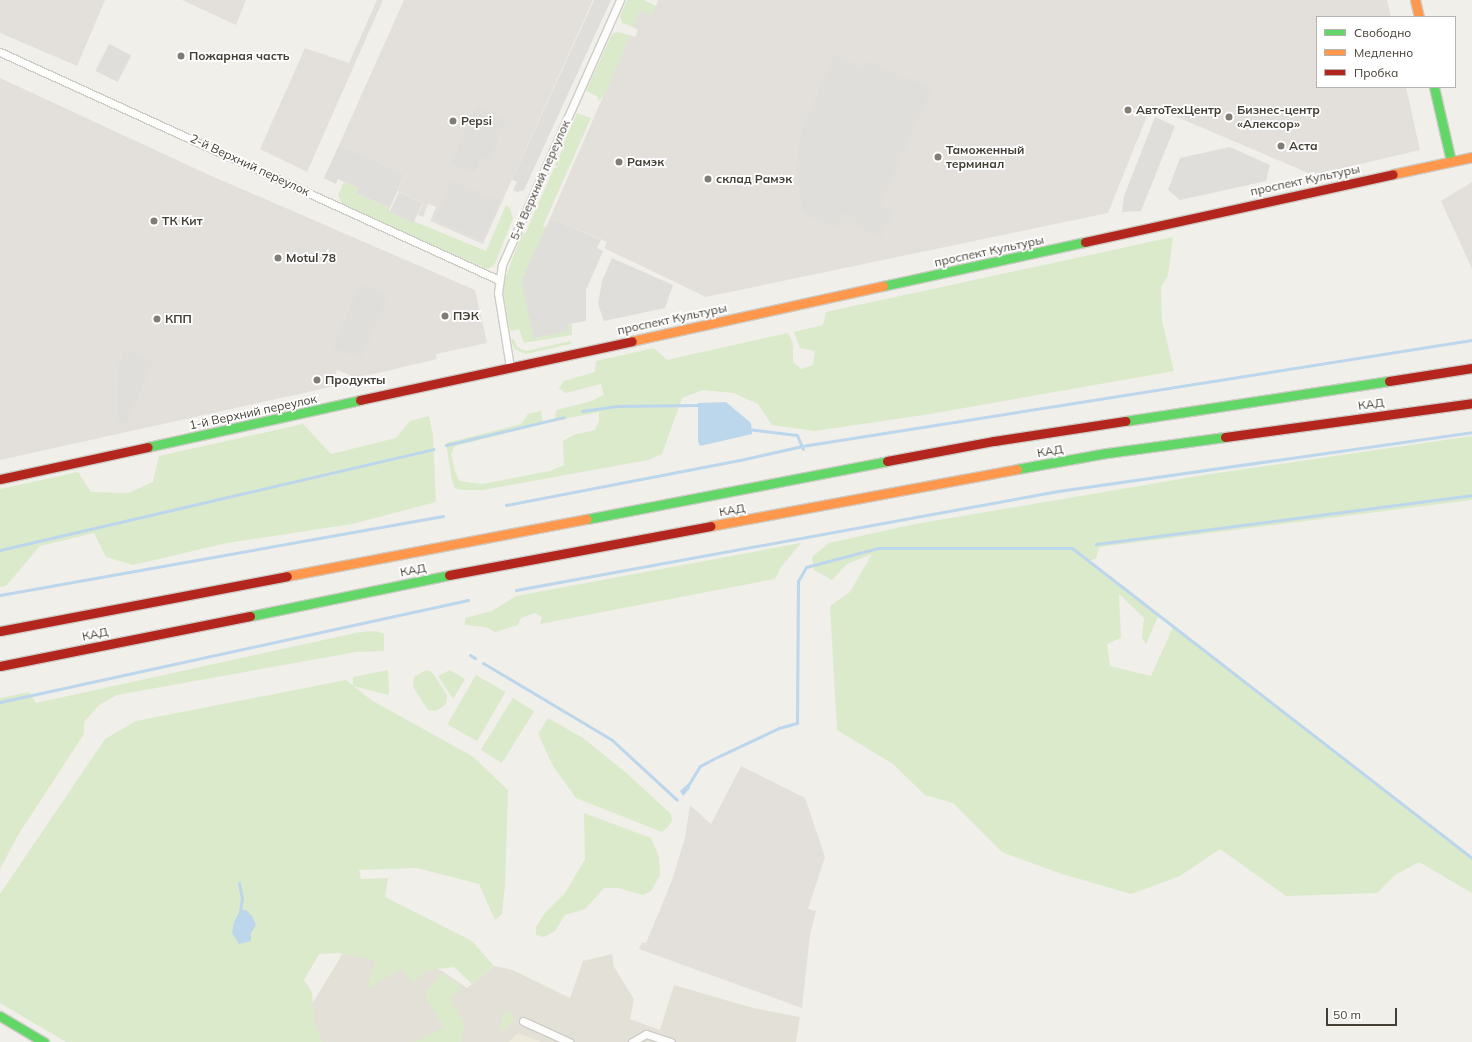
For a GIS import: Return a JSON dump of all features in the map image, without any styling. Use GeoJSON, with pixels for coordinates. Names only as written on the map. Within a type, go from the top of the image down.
{"type":"FeatureCollection","features":[{"type":"Feature","properties":{"kind":"main road"},"geometry":{"type":"LineString","coordinates":[[1415,0],[1419,16]]}},
{"type":"Feature","properties":{"kind":"main road"},"geometry":{"type":"LineString","coordinates":[[1434,88],[1451,161]]}},
{"type":"Feature","properties":{"kind":"main road","name":"проспект Культуры"},"geometry":{"type":"LineString","coordinates":[[510,367],[1472,157]]}},
{"type":"Feature","properties":{"kind":"main road","name":"1-й Верхний переулок"},"geometry":{"type":"LineString","coordinates":[[0,478],[510,367]]}},
{"type":"Feature","properties":{"kind":"main road","name":"КАД"},"geometry":{"type":"LineString","coordinates":[[0,631],[994,441],[1472,368]]}},
{"type":"Feature","properties":{"kind":"main road","name":"КАД"},"geometry":{"type":"LineString","coordinates":[[0,666],[546,556],[1107,453],[1472,403]]}},
{"type":"Feature","properties":{"kind":"main road"},"geometry":{"type":"LineString","coordinates":[[0,1016],[44,1042]]}},
{"type":"Feature","properties":{"kind":"street","name":"5-й Верхний переулок"},"geometry":{"type":"LineString","coordinates":[[510,367],[498,292],[498,280],[518,229],[620,0]]}},
{"type":"Feature","properties":{"kind":"street","name":"2-й Верхний переулок"},"geometry":{"type":"LineString","coordinates":[[0,52],[498,280]]}},
{"type":"Feature","properties":{"kind":"street"},"geometry":{"type":"LineString","coordinates":[[523,1021],[569,1042]]}},
{"type":"Feature","properties":{"kind":"street"},"geometry":{"type":"LineString","coordinates":[[632,1042],[646,1034],[672,1042]]}},
{"type":"Feature","properties":{"kind":"shaded area"},"geometry":{"type":"Polygon","coordinates":[[[0,0],[105,0],[77,66],[0,33],[0,0]]]}},
{"type":"Feature","properties":{"kind":"shaded area"},"geometry":{"type":"Polygon","coordinates":[[[182,0],[246,0],[236,25],[182,0]]]}},
{"type":"Feature","properties":{"kind":"shaded area"},"geometry":{"type":"Polygon","coordinates":[[[377,0],[383,0],[307,172],[260,149],[305,48],[349,63],[377,0]]]}},
{"type":"Feature","properties":{"kind":"shaded area"},"geometry":{"type":"Polygon","coordinates":[[[404,0],[593,0],[483,244],[430,221],[436,207],[428,204],[423,217],[418,215],[423,203],[398,191],[405,174],[339,145],[404,0]]]}},
{"type":"Feature","properties":{"kind":"shaded area"},"geometry":{"type":"Polygon","coordinates":[[[594,0],[611,0],[524,190],[517,192],[513,190],[517,182],[512,180],[594,0]]]}},
{"type":"Feature","properties":{"kind":"shaded area"},"geometry":{"type":"Polygon","coordinates":[[[658,0],[1387,0],[1391,16],[1316,16],[1316,88],[1406,88],[1420,150],[1313,175],[1151,106],[1108,213],[706,297],[604,248],[607,242],[550,218],[630,35],[635,37],[637,33],[638,30],[633,27],[640,9],[656,6],[658,0]]]}},
{"type":"Feature","properties":{"kind":"shaded area"},"geometry":{"type":"Polygon","coordinates":[[[109,44],[131,55],[118,82],[95,71],[109,44]]]}},
{"type":"Feature","properties":{"kind":"shaded area"},"geometry":{"type":"Polygon","coordinates":[[[835,54],[863,68],[866,61],[932,88],[880,205],[893,211],[881,238],[856,226],[858,219],[843,213],[836,228],[805,214],[801,204],[796,162],[802,129],[835,54]]]}},
{"type":"Feature","properties":{"kind":"shaded area"},"geometry":{"type":"Polygon","coordinates":[[[0,78],[207,174],[475,290],[487,343],[436,354],[437,359],[374,374],[354,377],[337,370],[331,387],[0,460],[0,78]]]}},
{"type":"Feature","properties":{"kind":"shaded area"},"geometry":{"type":"Polygon","coordinates":[[[477,105],[507,119],[489,160],[481,157],[474,173],[451,163],[477,105]]]}},
{"type":"Feature","properties":{"kind":"shaded area"},"geometry":{"type":"Polygon","coordinates":[[[1155,117],[1175,126],[1141,211],[1122,212],[1124,196],[1155,117]]]}},
{"type":"Feature","properties":{"kind":"shaded area"},"geometry":{"type":"Polygon","coordinates":[[[339,145],[405,174],[390,208],[356,193],[358,188],[338,179],[336,184],[324,178],[339,145]]]}},
{"type":"Feature","properties":{"kind":"shaded area"},"geometry":{"type":"Polygon","coordinates":[[[1230,147],[1270,165],[1266,181],[1180,200],[1168,190],[1180,158],[1230,147]]]}},
{"type":"Feature","properties":{"kind":"shaded area"},"geometry":{"type":"Polygon","coordinates":[[[452,180],[500,201],[482,240],[435,219],[452,180]]]}},
{"type":"Feature","properties":{"kind":"shaded area"},"geometry":{"type":"Polygon","coordinates":[[[1472,182],[1472,269],[1441,201],[1472,182]]]}},
{"type":"Feature","properties":{"kind":"shaded area"},"geometry":{"type":"Polygon","coordinates":[[[399,192],[423,203],[413,223],[390,212],[399,192]]]}},
{"type":"Feature","properties":{"kind":"shaded area"},"geometry":{"type":"Polygon","coordinates":[[[550,218],[601,240],[597,248],[603,251],[586,290],[586,321],[568,324],[569,331],[534,338],[521,281],[550,218]]]}},
{"type":"Feature","properties":{"kind":"shaded area"},"geometry":{"type":"Polygon","coordinates":[[[612,258],[673,285],[665,308],[604,321],[598,304],[602,281],[612,258]]]}},
{"type":"Feature","properties":{"kind":"shaded area"},"geometry":{"type":"Polygon","coordinates":[[[360,284],[388,296],[361,359],[333,348],[360,284]]]}},
{"type":"Feature","properties":{"kind":"shaded area"},"geometry":{"type":"Polygon","coordinates":[[[125,350],[153,362],[126,424],[117,420],[118,366],[125,350]]]}},
{"type":"Feature","properties":{"kind":"shaded area"},"geometry":{"type":"Polygon","coordinates":[[[741,766],[805,798],[825,857],[808,909],[816,911],[810,934],[802,1008],[639,949],[642,942],[646,943],[671,883],[685,838],[690,805],[711,824],[741,766]]]}},
{"type":"Feature","properties":{"kind":"shaded area"},"geometry":{"type":"Polygon","coordinates":[[[354,935],[442,971],[467,988],[494,966],[513,970],[570,998],[583,961],[612,954],[614,967],[634,999],[630,1019],[660,1030],[674,985],[753,1008],[800,1017],[796,1042],[289,1042],[354,935]]]}},
{"type":"Feature","properties":{"kind":"shaded area"},"geometry":{"type":"Polygon","coordinates":[[[518,1033],[541,1042],[509,1042],[518,1033]]]}},
{"type":"Feature","properties":{"kind":"green space"},"geometry":{"type":"Polygon","coordinates":[[[627,0],[643,0],[656,6],[652,15],[640,10],[633,27],[622,23],[620,16],[627,0]]]}},
{"type":"Feature","properties":{"kind":"green space"},"geometry":{"type":"Polygon","coordinates":[[[617,32],[630,35],[606,93],[599,101],[597,96],[586,91],[612,34],[617,32]]]}},
{"type":"Feature","properties":{"kind":"green space"},"geometry":{"type":"Polygon","coordinates":[[[577,113],[591,118],[543,226],[546,227],[569,331],[568,324],[572,323],[572,335],[524,343],[519,329],[510,331],[504,298],[504,282],[522,233],[525,234],[554,168],[558,167],[555,165],[577,113]]]}},
{"type":"Feature","properties":{"kind":"green space"},"geometry":{"type":"Polygon","coordinates":[[[344,182],[358,188],[356,193],[390,208],[389,211],[486,251],[506,205],[510,208],[513,218],[494,266],[487,269],[343,206],[338,195],[344,182]]]}},
{"type":"Feature","properties":{"kind":"green space"},"geometry":{"type":"Polygon","coordinates":[[[1173,237],[1168,275],[1161,287],[1162,321],[1174,371],[930,414],[815,431],[772,425],[758,404],[734,393],[703,390],[682,398],[662,454],[648,460],[483,490],[461,490],[455,488],[452,481],[446,443],[521,424],[528,414],[541,411],[543,424],[455,446],[451,454],[459,481],[482,484],[550,471],[564,465],[563,441],[573,435],[595,430],[599,421],[599,412],[555,421],[556,410],[589,402],[604,395],[601,384],[566,393],[559,388],[564,381],[595,372],[596,361],[654,348],[667,360],[788,333],[793,343],[793,362],[801,369],[813,365],[815,351],[800,348],[794,332],[823,325],[826,312],[1173,237]]]}},
{"type":"Feature","properties":{"kind":"green space"},"geometry":{"type":"Polygon","coordinates":[[[514,339],[517,347],[526,351],[571,341],[571,344],[526,354],[514,349],[511,340],[514,339]]]}},
{"type":"Feature","properties":{"kind":"green space"},"geometry":{"type":"Polygon","coordinates":[[[429,416],[433,435],[436,502],[352,524],[227,543],[133,565],[106,557],[94,533],[40,546],[6,586],[0,587],[0,489],[78,472],[91,492],[128,493],[153,482],[159,456],[303,424],[331,454],[396,438],[410,421],[429,416]]]}},
{"type":"Feature","properties":{"kind":"green space"},"geometry":{"type":"Polygon","coordinates":[[[1472,436],[1472,500],[1099,547],[1096,559],[1086,561],[1158,616],[1146,644],[1142,638],[1144,618],[1119,594],[1121,638],[1107,644],[1110,666],[1151,676],[1173,627],[1472,860],[1472,893],[1419,862],[1395,875],[1377,893],[1286,896],[1220,849],[1180,876],[1131,894],[1059,873],[1002,852],[953,803],[925,795],[893,764],[837,730],[830,606],[850,592],[872,554],[847,564],[832,580],[814,570],[812,557],[829,543],[915,524],[1204,475],[1472,436]]]}},
{"type":"Feature","properties":{"kind":"green space"},"geometry":{"type":"Polygon","coordinates":[[[801,543],[781,567],[775,579],[540,624],[542,617],[535,613],[521,618],[518,625],[495,632],[486,627],[465,625],[465,618],[492,611],[516,596],[801,543]]]}},
{"type":"Feature","properties":{"kind":"green space"},"geometry":{"type":"Polygon","coordinates":[[[376,631],[384,634],[384,651],[356,652],[117,695],[99,705],[84,722],[84,734],[18,835],[0,869],[0,698],[29,692],[36,703],[360,632],[376,631]]]}},
{"type":"Feature","properties":{"kind":"green space"},"geometry":{"type":"Polygon","coordinates":[[[388,670],[389,695],[353,686],[353,677],[388,670]]]}},
{"type":"Feature","properties":{"kind":"green space"},"geometry":{"type":"Polygon","coordinates":[[[426,670],[432,672],[447,695],[446,704],[436,711],[428,710],[413,687],[414,677],[426,670]]]}},
{"type":"Feature","properties":{"kind":"green space"},"geometry":{"type":"Polygon","coordinates":[[[450,670],[465,679],[453,699],[438,676],[450,670]]]}},
{"type":"Feature","properties":{"kind":"green space"},"geometry":{"type":"Polygon","coordinates":[[[476,675],[505,692],[477,741],[448,724],[476,675]]]}},
{"type":"Feature","properties":{"kind":"green space"},"geometry":{"type":"Polygon","coordinates":[[[346,680],[371,700],[472,756],[508,790],[505,885],[502,914],[495,920],[479,884],[417,868],[359,870],[361,879],[388,878],[385,897],[472,941],[494,966],[472,984],[454,967],[428,970],[413,982],[402,969],[367,988],[376,960],[338,953],[319,954],[304,980],[312,992],[314,1024],[323,1042],[66,1042],[0,1003],[0,894],[105,739],[136,721],[346,680]]]}},
{"type":"Feature","properties":{"kind":"green space"},"geometry":{"type":"Polygon","coordinates":[[[513,698],[534,711],[502,763],[481,750],[513,698]]]}},
{"type":"Feature","properties":{"kind":"green space"},"geometry":{"type":"Polygon","coordinates":[[[548,718],[583,738],[624,771],[671,814],[672,821],[667,828],[662,832],[576,798],[553,766],[538,734],[548,718]]]}},
{"type":"Feature","properties":{"kind":"green space"},"geometry":{"type":"Polygon","coordinates":[[[584,813],[651,838],[659,857],[660,875],[651,891],[643,895],[618,888],[604,888],[585,909],[565,915],[555,931],[544,937],[536,935],[536,927],[545,913],[565,893],[585,859],[584,813]]]}},
{"type":"Feature","properties":{"kind":"green space"},"geometry":{"type":"Polygon","coordinates":[[[441,973],[461,986],[451,999],[464,1024],[461,1042],[414,1042],[444,1028],[425,995],[441,973]]]}},
{"type":"Feature","properties":{"kind":"green space"},"geometry":{"type":"Polygon","coordinates":[[[505,1010],[513,1015],[514,1021],[502,1032],[500,1026],[505,1010]]]}},
{"type":"Feature","properties":{"kind":"water"},"geometry":{"type":"Polygon","coordinates":[[[726,402],[751,423],[752,434],[700,446],[698,441],[698,403],[726,402]]]}},
{"type":"Feature","properties":{"kind":"water"},"geometry":{"type":"Polygon","coordinates":[[[690,782],[690,788],[683,796],[680,791],[690,782]]]}},
{"type":"Feature","properties":{"kind":"water"},"geometry":{"type":"Polygon","coordinates":[[[240,910],[246,910],[252,916],[256,925],[251,933],[251,941],[239,944],[232,933],[234,922],[240,910]]]}},
{"type":"Feature","properties":{"kind":"waterway"},"geometry":{"type":"LineString","coordinates":[[506,505],[740,460],[802,446],[1472,340]]}},
{"type":"Feature","properties":{"kind":"waterway"},"geometry":{"type":"LineString","coordinates":[[582,411],[619,406],[700,405]]}},
{"type":"Feature","properties":{"kind":"waterway"},"geometry":{"type":"LineString","coordinates":[[446,445],[564,417]]}},
{"type":"Feature","properties":{"kind":"waterway"},"geometry":{"type":"LineString","coordinates":[[748,429],[797,435],[803,449]]}},
{"type":"Feature","properties":{"kind":"waterway"},"geometry":{"type":"LineString","coordinates":[[516,590],[1058,491],[1472,432]]}},
{"type":"Feature","properties":{"kind":"waterway"},"geometry":{"type":"LineString","coordinates":[[0,550],[433,449]]}},
{"type":"Feature","properties":{"kind":"waterway"},"geometry":{"type":"LineString","coordinates":[[1096,544],[1472,495]]}},
{"type":"Feature","properties":{"kind":"waterway"},"geometry":{"type":"LineString","coordinates":[[0,595],[443,516]]}},
{"type":"Feature","properties":{"kind":"waterway"},"geometry":{"type":"LineString","coordinates":[[689,784],[700,766],[779,728],[797,723],[798,581],[806,567],[878,548],[1072,548],[1472,858]]}},
{"type":"Feature","properties":{"kind":"waterway"},"geometry":{"type":"LineString","coordinates":[[0,702],[468,600]]}},
{"type":"Feature","properties":{"kind":"waterway"},"geometry":{"type":"LineString","coordinates":[[470,655],[475,658]]}},
{"type":"Feature","properties":{"kind":"waterway"},"geometry":{"type":"LineString","coordinates":[[483,663],[612,740],[677,800]]}},
{"type":"Feature","properties":{"kind":"waterway"},"geometry":{"type":"LineString","coordinates":[[239,883],[242,898],[240,910]]}},
{"type":"Feature","properties":{"kind":"traffic: fast"},"geometry":{"type":"LineString","coordinates":[[1434,88],[1451,161]]}},
{"type":"Feature","properties":{"kind":"traffic: fast"},"geometry":{"type":"LineString","coordinates":[[883,286],[1085,242]]}},
{"type":"Feature","properties":{"kind":"traffic: fast"},"geometry":{"type":"LineString","coordinates":[[1125,421],[1389,381]]}},
{"type":"Feature","properties":{"kind":"traffic: fast"},"geometry":{"type":"LineString","coordinates":[[148,447],[360,400]]}},
{"type":"Feature","properties":{"kind":"traffic: fast"},"geometry":{"type":"LineString","coordinates":[[1017,469],[1107,453],[1225,437]]}},
{"type":"Feature","properties":{"kind":"traffic: fast"},"geometry":{"type":"LineString","coordinates":[[587,519],[887,461]]}},
{"type":"Feature","properties":{"kind":"traffic: fast"},"geometry":{"type":"LineString","coordinates":[[250,616],[449,575]]}},
{"type":"Feature","properties":{"kind":"traffic: fast"},"geometry":{"type":"LineString","coordinates":[[0,1016],[44,1042]]}},
{"type":"Feature","properties":{"kind":"traffic: slow"},"geometry":{"type":"LineString","coordinates":[[1415,0],[1419,16]]}},
{"type":"Feature","properties":{"kind":"traffic: slow"},"geometry":{"type":"LineString","coordinates":[[1393,174],[1472,157]]}},
{"type":"Feature","properties":{"kind":"traffic: slow"},"geometry":{"type":"LineString","coordinates":[[632,341],[883,286]]}},
{"type":"Feature","properties":{"kind":"traffic: slow"},"geometry":{"type":"LineString","coordinates":[[710,526],[1017,469]]}},
{"type":"Feature","properties":{"kind":"traffic: slow"},"geometry":{"type":"LineString","coordinates":[[287,576],[587,519]]}},
{"type":"Feature","properties":{"kind":"traffic: jam"},"geometry":{"type":"LineString","coordinates":[[1085,242],[1393,174]]}},
{"type":"Feature","properties":{"kind":"traffic: jam"},"geometry":{"type":"LineString","coordinates":[[360,400],[632,341]]}},
{"type":"Feature","properties":{"kind":"traffic: jam"},"geometry":{"type":"LineString","coordinates":[[1389,381],[1472,368]]}},
{"type":"Feature","properties":{"kind":"traffic: jam"},"geometry":{"type":"LineString","coordinates":[[1225,437],[1472,403]]}},
{"type":"Feature","properties":{"kind":"traffic: jam"},"geometry":{"type":"LineString","coordinates":[[887,461],[994,441],[1125,421]]}},
{"type":"Feature","properties":{"kind":"traffic: jam"},"geometry":{"type":"LineString","coordinates":[[0,479],[148,447]]}},
{"type":"Feature","properties":{"kind":"traffic: jam"},"geometry":{"type":"LineString","coordinates":[[449,575],[710,526]]}},
{"type":"Feature","properties":{"kind":"traffic: jam"},"geometry":{"type":"LineString","coordinates":[[0,631],[287,576]]}},
{"type":"Feature","properties":{"kind":"traffic: jam"},"geometry":{"type":"LineString","coordinates":[[0,666],[250,616]]}},
{"type":"Feature","properties":{"kind":"place","name":"Пожарная часть"},"geometry":{"type":"Point","coordinates":[181,56]}},
{"type":"Feature","properties":{"kind":"place","name":"АвтоТехЦентр"},"geometry":{"type":"Point","coordinates":[1128,110]}},
{"type":"Feature","properties":{"kind":"place","name":"Бизнес-центр «Алексор»"},"geometry":{"type":"Point","coordinates":[1229,117]}},
{"type":"Feature","properties":{"kind":"place","name":"Pepsi"},"geometry":{"type":"Point","coordinates":[453,121]}},
{"type":"Feature","properties":{"kind":"place","name":"Аста"},"geometry":{"type":"Point","coordinates":[1281,146]}},
{"type":"Feature","properties":{"kind":"place","name":"Таможенный терминал"},"geometry":{"type":"Point","coordinates":[938,157]}},
{"type":"Feature","properties":{"kind":"place","name":"Рамэк"},"geometry":{"type":"Point","coordinates":[619,162]}},
{"type":"Feature","properties":{"kind":"place","name":"склад Рамэк"},"geometry":{"type":"Point","coordinates":[708,179]}},
{"type":"Feature","properties":{"kind":"place","name":"ТК Кит"},"geometry":{"type":"Point","coordinates":[154,221]}},
{"type":"Feature","properties":{"kind":"place","name":"Motul 78"},"geometry":{"type":"Point","coordinates":[278,258]}},
{"type":"Feature","properties":{"kind":"place","name":"ПЭК"},"geometry":{"type":"Point","coordinates":[445,316]}},
{"type":"Feature","properties":{"kind":"place","name":"КПП"},"geometry":{"type":"Point","coordinates":[157,319]}},
{"type":"Feature","properties":{"kind":"place","name":"Продукты"},"geometry":{"type":"Point","coordinates":[317,380]}}]}
